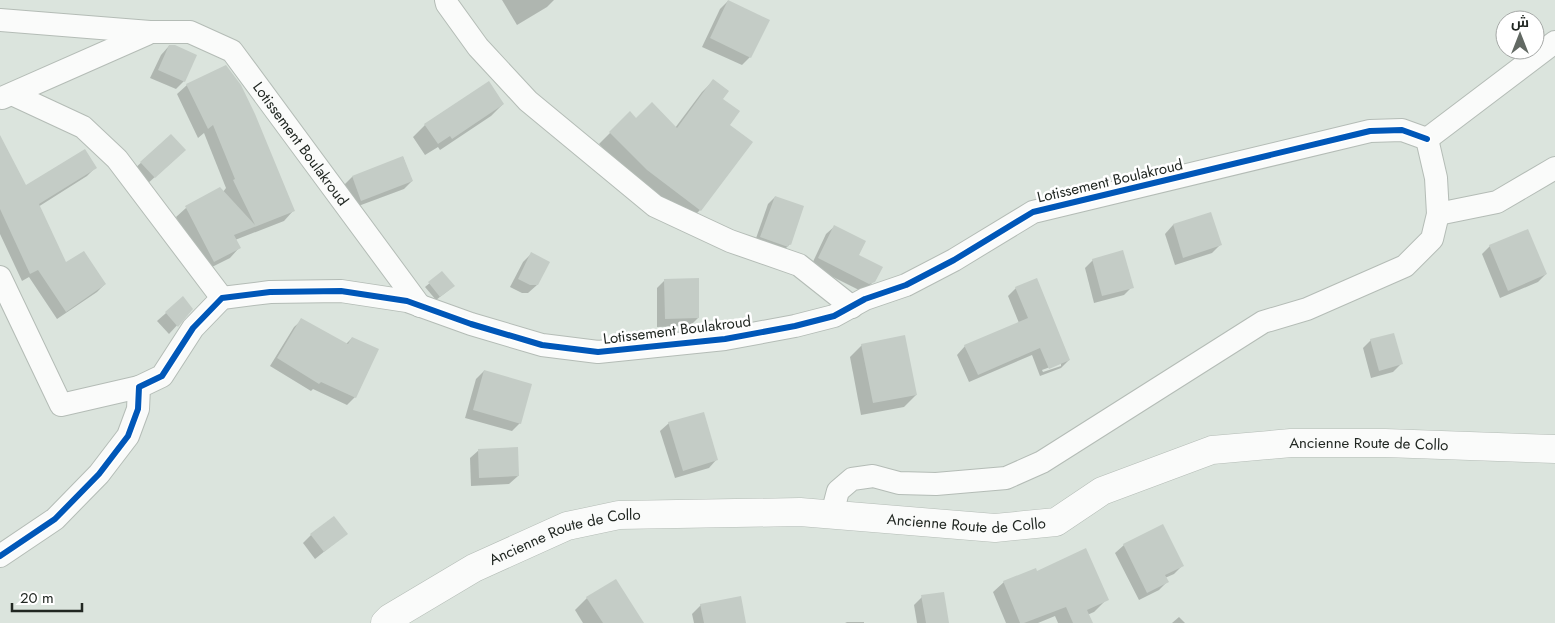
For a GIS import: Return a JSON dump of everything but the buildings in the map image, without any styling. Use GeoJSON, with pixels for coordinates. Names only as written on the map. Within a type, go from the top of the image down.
{"type":"FeatureCollection","features":[{"type":"Feature","properties":{"kind":"main road","name":"Ancienne Route de Collo"},"geometry":{"type":"LineString","coordinates":[[385,623],[390,618],[474,568],[567,526],[619,515],[800,512],[995,528],[1056,522],[1102,492],[1212,450],[1291,443],[1385,443],[1555,449]]}},
{"type":"Feature","properties":{"kind":"street"},"geometry":{"type":"LineString","coordinates":[[446,0],[478,48],[528,101],[655,206],[730,241],[798,265],[852,306]]}},
{"type":"Feature","properties":{"kind":"street","name":"Lotissement Boulakroud"},"geometry":{"type":"LineString","coordinates":[[0,20],[150,32],[190,32],[232,51],[420,306]]}},
{"type":"Feature","properties":{"kind":"street","name":"Lotissement Boulakroud"},"geometry":{"type":"LineString","coordinates":[[6,96],[150,32]]}},
{"type":"Feature","properties":{"kind":"street"},"geometry":{"type":"LineString","coordinates":[[832,514],[838,491],[852,479],[873,476],[899,483],[936,484],[1006,478],[1042,462],[1263,322],[1307,309],[1405,266],[1432,239],[1438,214],[1436,178],[1428,139],[1555,42]]}},
{"type":"Feature","properties":{"kind":"street"},"geometry":{"type":"LineString","coordinates":[[0,277],[62,405],[139,387],[162,376],[193,328],[222,298],[117,159],[83,127],[6,96]]}},
{"type":"Feature","properties":{"kind":"street","name":"Lotissement Boulakroud"},"geometry":{"type":"LineString","coordinates":[[222,298],[270,292],[341,291],[407,301],[471,324],[542,344],[598,352],[725,340],[834,316],[865,299],[906,285],[954,260],[1033,212],[1370,131],[1402,130],[1428,139]]}},
{"type":"Feature","properties":{"kind":"street"},"geometry":{"type":"LineString","coordinates":[[1438,214],[1497,202],[1555,168]]}},
{"type":"Feature","properties":{"kind":"street"},"geometry":{"type":"LineString","coordinates":[[0,556],[55,519],[100,474],[128,436],[138,409],[139,387]]}},
{"type":"Feature","properties":{"kind":"cycle path"},"geometry":{"type":"LineString","coordinates":[[0,556],[55,519],[99,474],[128,436],[138,409],[139,387],[162,376],[193,328],[222,298],[270,292],[341,291],[407,301],[471,324],[542,345],[598,352],[725,339],[795,326],[834,316],[865,299],[906,285],[954,260],[1033,212],[1370,131],[1402,130],[1427,139]]}}]}
